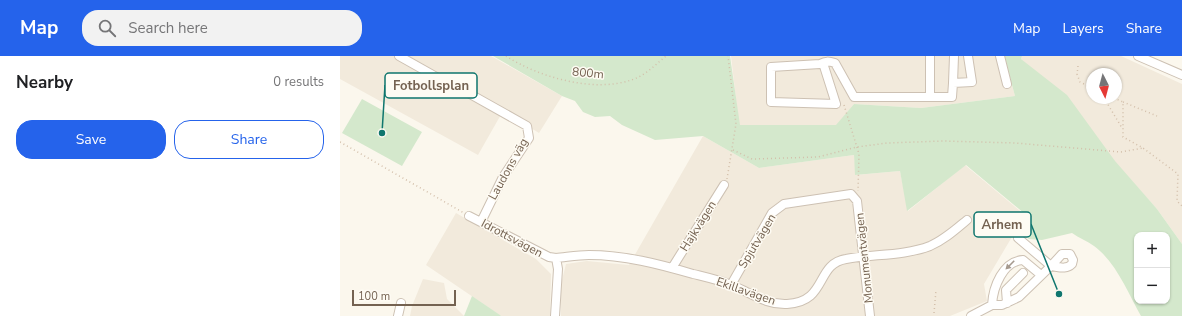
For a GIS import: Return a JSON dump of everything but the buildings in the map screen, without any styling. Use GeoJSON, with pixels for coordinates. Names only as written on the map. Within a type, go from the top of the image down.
{"type":"FeatureCollection","features":[{"type":"Feature","properties":{"kind":"street"},"geometry":{"type":"LineString","coordinates":[[399,56],[440,78]]}},
{"type":"Feature","properties":{"kind":"street"},"geometry":{"type":"LineString","coordinates":[[930,56],[930,96]]}},
{"type":"Feature","properties":{"kind":"street"},"geometry":{"type":"LineString","coordinates":[[825,60],[836,104],[771,102],[770,67],[825,60],[835,63],[854,98],[930,96],[952,97],[954,56]]}},
{"type":"Feature","properties":{"kind":"street"},"geometry":{"type":"LineString","coordinates":[[953,83],[972,82],[968,56]]}},
{"type":"Feature","properties":{"kind":"street"},"geometry":{"type":"LineString","coordinates":[[1000,56],[1007,84]]}},
{"type":"Feature","properties":{"kind":"street"},"geometry":{"type":"LineString","coordinates":[[1138,56],[1182,75]]}},
{"type":"Feature","properties":{"kind":"street","name":"Laudons väg"},"geometry":{"type":"LineString","coordinates":[[454,85],[527,126],[528,138],[503,177],[481,222]]}},
{"type":"Feature","properties":{"kind":"street","name":"Hajkvägen"},"geometry":{"type":"LineString","coordinates":[[672,268],[724,185]]}},
{"type":"Feature","properties":{"kind":"street","name":"Spjutvägen"},"geometry":{"type":"LineString","coordinates":[[731,285],[772,213],[784,204],[851,194],[857,201]]}},
{"type":"Feature","properties":{"kind":"street","name":"Monumentvägen"},"geometry":{"type":"LineString","coordinates":[[857,201],[870,316]]}},
{"type":"Feature","properties":{"kind":"street","name":"Idrottsvägen"},"geometry":{"type":"LineString","coordinates":[[469,216],[549,258],[556,258]]}},
{"type":"Feature","properties":{"kind":"street","name":"Ekillavägen"},"geometry":{"type":"LineString","coordinates":[[556,258],[588,255],[623,257],[672,268],[731,285],[753,296],[772,303],[787,304],[804,301],[816,290],[831,265],[844,259],[901,252],[929,246],[949,236],[967,220]]}},
{"type":"Feature","properties":{"kind":"street"},"geometry":{"type":"LineString","coordinates":[[971,316],[992,305],[1007,303],[1019,297],[1051,266],[1018,238]]}},
{"type":"Feature","properties":{"kind":"street"},"geometry":{"type":"LineString","coordinates":[[555,316],[558,269],[556,258]]}},
{"type":"Feature","properties":{"kind":"street"},"geometry":{"type":"LineString","coordinates":[[992,305],[992,295],[996,285],[1008,265],[1014,260],[1023,260],[1041,275]]}},
{"type":"Feature","properties":{"kind":"street"},"geometry":{"type":"LineString","coordinates":[[1007,303],[1006,290],[1023,273]]}},
{"type":"Feature","properties":{"kind":"street"},"geometry":{"type":"LineString","coordinates":[[398,316],[401,303]]}},
{"type":"Feature","properties":{"kind":"path","name":"800m"},"geometry":{"type":"LineString","coordinates":[[506,56],[540,74],[595,85],[631,80],[643,74],[666,56]]}},
{"type":"Feature","properties":{"kind":"path"},"geometry":{"type":"LineString","coordinates":[[724,185],[728,176],[736,124],[728,56]]}},
{"type":"Feature","properties":{"kind":"path"},"geometry":{"type":"LineString","coordinates":[[1078,66],[1077,74],[1080,82],[1086,85]]}},
{"type":"Feature","properties":{"kind":"path"},"geometry":{"type":"LineString","coordinates":[[1157,116],[1123,102],[1123,137],[1143,148],[1178,174],[1177,201],[1182,206]]}},
{"type":"Feature","properties":{"kind":"path"},"geometry":{"type":"LineString","coordinates":[[1108,104],[1123,130]]}},
{"type":"Feature","properties":{"kind":"path"},"geometry":{"type":"LineString","coordinates":[[844,105],[857,147],[859,165],[857,201]]}},
{"type":"Feature","properties":{"kind":"path"},"geometry":{"type":"LineString","coordinates":[[733,150],[752,159],[771,159],[818,157],[857,147],[886,143],[943,141],[1015,143],[1122,152],[1143,148]]}},
{"type":"Feature","properties":{"kind":"path"},"geometry":{"type":"LineString","coordinates":[[340,142],[469,216]]}},
{"type":"Feature","properties":{"kind":"path"},"geometry":{"type":"LineString","coordinates":[[934,313],[936,290]]}},
{"type":"Feature","properties":{"kind":"shaded area"},"geometry":{"type":"Polygon","coordinates":[[[340,56],[491,56],[562,96],[539,133],[503,111],[478,155],[340,79],[340,56]]]}},
{"type":"Feature","properties":{"kind":"shaded area"},"geometry":{"type":"Polygon","coordinates":[[[731,56],[1004,56],[1015,96],[921,108],[854,104],[837,125],[739,125],[731,56]]]}},
{"type":"Feature","properties":{"kind":"shaded area"},"geometry":{"type":"Polygon","coordinates":[[[1022,56],[1121,56],[1182,84],[1182,244],[1157,209],[1021,59],[1022,56]]]}},
{"type":"Feature","properties":{"kind":"shaded area"},"geometry":{"type":"Polygon","coordinates":[[[703,136],[759,168],[854,155],[856,175],[900,171],[908,211],[965,165],[1025,215],[984,284],[987,301],[950,316],[561,316],[561,284],[566,264],[587,261],[629,265],[703,136]]]}},
{"type":"Feature","properties":{"kind":"shaded area"},"geometry":{"type":"Polygon","coordinates":[[[456,213],[536,259],[551,274],[550,316],[501,316],[426,265],[456,213]]]}},
{"type":"Feature","properties":{"kind":"shaded area"},"geometry":{"type":"Polygon","coordinates":[[[423,279],[444,283],[447,299],[464,316],[410,316],[412,306],[423,279]]]}},
{"type":"Feature","properties":{"kind":"green space"},"geometry":{"type":"Polygon","coordinates":[[[493,56],[730,56],[740,125],[836,125],[854,104],[921,108],[1015,96],[1004,56],[1022,56],[1021,59],[1067,95],[1115,161],[1157,209],[1182,244],[1182,316],[1141,316],[1135,304],[1170,304],[1170,232],[1134,232],[1134,303],[1121,278],[1109,260],[1094,246],[1072,233],[1042,240],[1029,239],[1024,234],[1025,214],[966,165],[907,211],[900,171],[855,175],[854,155],[759,168],[703,136],[655,140],[622,125],[610,116],[595,117],[583,112],[575,101],[562,96],[493,56]]]}},
{"type":"Feature","properties":{"kind":"green space"},"geometry":{"type":"Polygon","coordinates":[[[362,99],[422,132],[402,166],[342,133],[362,99]]]}},
{"type":"Feature","properties":{"kind":"green space"},"geometry":{"type":"Polygon","coordinates":[[[472,296],[500,315],[501,316],[464,316],[472,296]]]}},
{"type":"Feature","properties":{"kind":"place","name":"Fotbollsplan"},"geometry":{"type":"Point","coordinates":[382,133]}},
{"type":"Feature","properties":{"kind":"place","name":"Arhem"},"geometry":{"type":"Point","coordinates":[1059,294]}}]}
